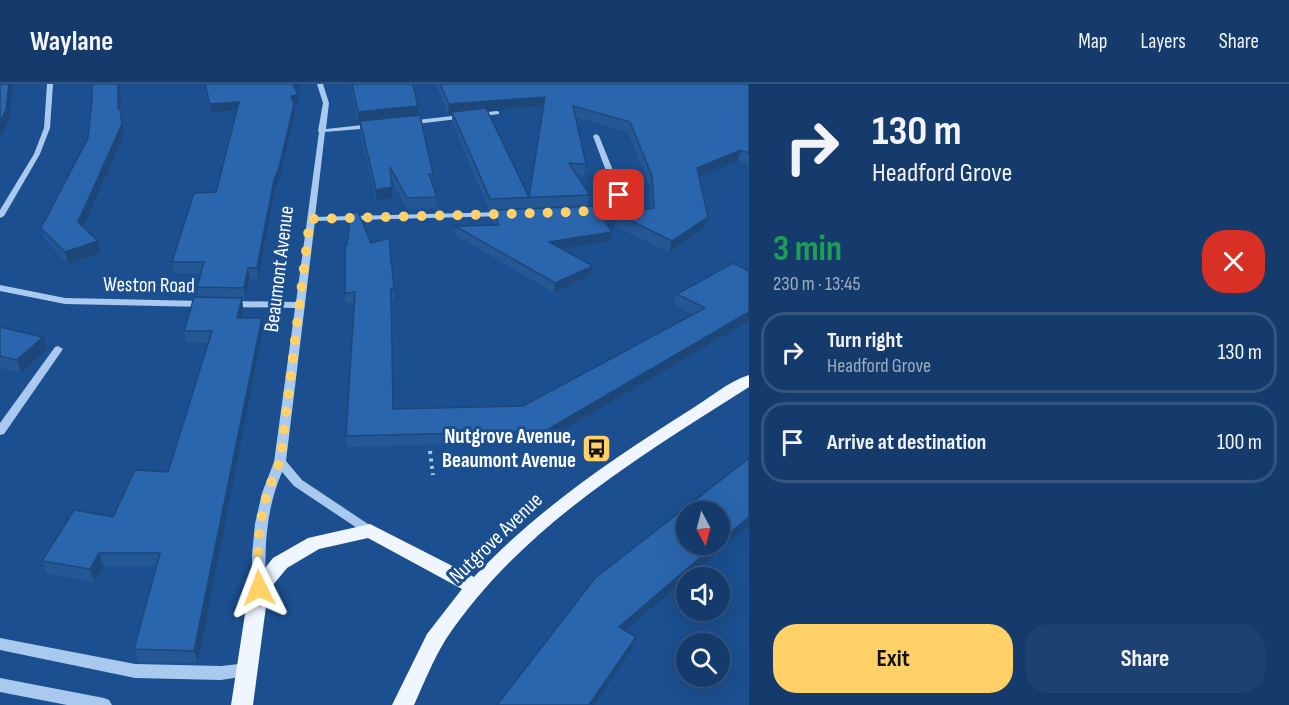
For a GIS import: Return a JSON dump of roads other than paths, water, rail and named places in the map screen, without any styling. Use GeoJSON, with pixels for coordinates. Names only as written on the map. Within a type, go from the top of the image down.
{"type":"FeatureCollection","features":[{"type":"Feature","properties":{"kind":"main road","name":"Nutgrove Avenue"},"geometry":{"type":"LineString","coordinates":[[403,705],[440,633],[476,587],[523,540],[584,488],[621,461],[749,380]]}},
{"type":"Feature","properties":{"kind":"main road"},"geometry":{"type":"LineString","coordinates":[[259,588],[280,563],[314,543],[370,531],[476,587]]}},
{"type":"Feature","properties":{"kind":"main road","name":"Beaumont Avenue"},"geometry":{"type":"LineString","coordinates":[[242,705],[259,588]]}},
{"type":"Feature","properties":{"kind":"street"},"geometry":{"type":"LineString","coordinates":[[0,216],[37,154],[46,128],[50,84]]}},
{"type":"Feature","properties":{"kind":"street","name":"Beaumont Avenue"},"geometry":{"type":"LineString","coordinates":[[259,588],[257,551],[266,491],[280,462],[298,305],[326,103],[320,84]]}},
{"type":"Feature","properties":{"kind":"street"},"geometry":{"type":"LineString","coordinates":[[401,123],[497,113]]}},
{"type":"Feature","properties":{"kind":"street"},"geometry":{"type":"LineString","coordinates":[[321,131],[378,125]]}},
{"type":"Feature","properties":{"kind":"street"},"geometry":{"type":"LineString","coordinates":[[577,212],[601,209],[615,202],[619,195],[596,136]]}},
{"type":"Feature","properties":{"kind":"street"},"geometry":{"type":"LineString","coordinates":[[310,219],[518,214]]}},
{"type":"Feature","properties":{"kind":"street","name":"Weston Road"},"geometry":{"type":"LineString","coordinates":[[0,288],[65,301],[298,305]]}},
{"type":"Feature","properties":{"kind":"street"},"geometry":{"type":"LineString","coordinates":[[0,431],[58,350]]}},
{"type":"Feature","properties":{"kind":"street"},"geometry":{"type":"LineString","coordinates":[[280,462],[298,483],[370,531]]}},
{"type":"Feature","properties":{"kind":"street"},"geometry":{"type":"LineString","coordinates":[[0,644],[135,671],[220,673],[248,670]]}},
{"type":"Feature","properties":{"kind":"street"},"geometry":{"type":"LineString","coordinates":[[0,685],[104,705]]}},
{"type":"Feature","properties":{"kind":"place","name":"Nutgrove Avenue, Beaumont Avenue"},"geometry":{"type":"Point","coordinates":[597,448]}}]}
